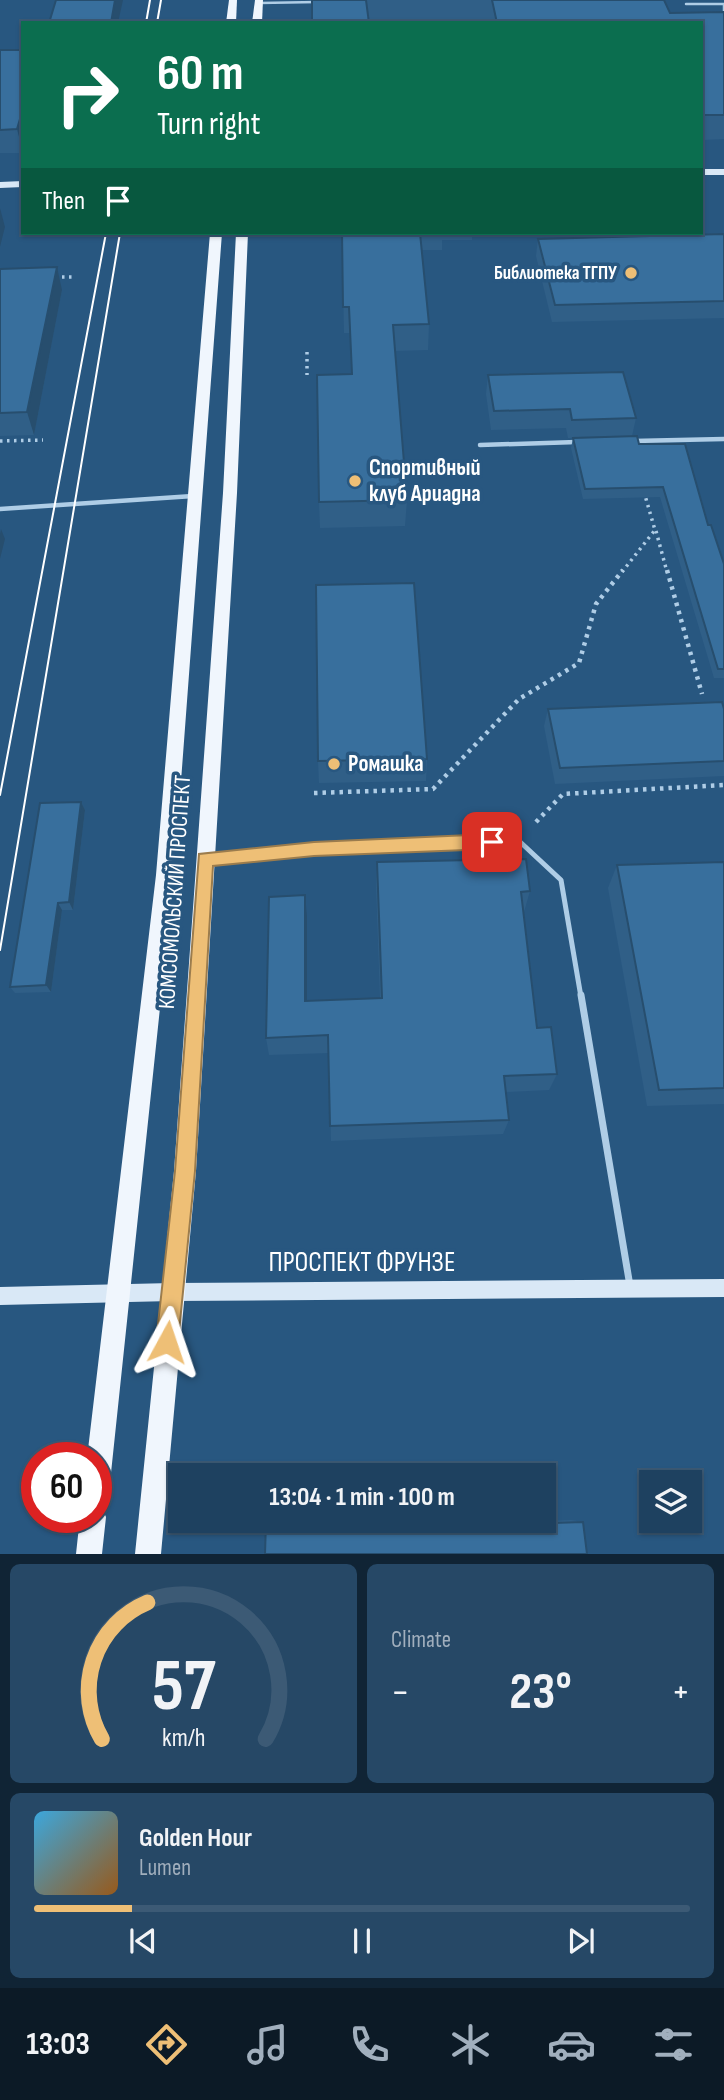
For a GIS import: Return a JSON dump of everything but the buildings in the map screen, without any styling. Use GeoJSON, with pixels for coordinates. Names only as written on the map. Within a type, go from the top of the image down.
{"type":"FeatureCollection","features":[{"type":"Feature","properties":{"kind":"main road"},"geometry":{"type":"LineString","coordinates":[[231,21],[233,0]]}},
{"type":"Feature","properties":{"kind":"main road"},"geometry":{"type":"LineString","coordinates":[[257,21],[259,1]]}},
{"type":"Feature","properties":{"kind":"main road"},"geometry":{"type":"LineString","coordinates":[[703,172],[724,172]]}},
{"type":"Feature","properties":{"kind":"main road"},"geometry":{"type":"LineString","coordinates":[[0,185],[21,184]]}},
{"type":"Feature","properties":{"kind":"main road","name":"КОМСОМОЛЬСКИЙ ПРОСПЕКТ"},"geometry":{"type":"LineString","coordinates":[[102,1442],[165,875],[216,235]]}},
{"type":"Feature","properties":{"kind":"main road","name":"КОМСОМОЛЬСКИЙ ПРОСПЕКТ"},"geometry":{"type":"LineString","coordinates":[[148,1554],[185,1171],[230,494],[242,235]]}},
{"type":"Feature","properties":{"kind":"main road","name":"ПРОСПЕКТ ФРУНЗЕ"},"geometry":{"type":"LineString","coordinates":[[0,1296],[724,1288]]}},
{"type":"Feature","properties":{"kind":"main road"},"geometry":{"type":"LineString","coordinates":[[89,1554],[91,1533]]}},
{"type":"Feature","properties":{"kind":"lane"},"geometry":{"type":"LineString","coordinates":[[259,1],[329,2]]}},
{"type":"Feature","properties":{"kind":"lane"},"geometry":{"type":"LineString","coordinates":[[686,4],[724,5],[724,18]]}},
{"type":"Feature","properties":{"kind":"lane"},"geometry":{"type":"LineString","coordinates":[[628,441],[724,439]]}},
{"type":"Feature","properties":{"kind":"lane"},"geometry":{"type":"LineString","coordinates":[[480,445],[587,442]]}},
{"type":"Feature","properties":{"kind":"lane"},"geometry":{"type":"LineString","coordinates":[[0,509],[196,496]]}},
{"type":"Feature","properties":{"kind":"lane"},"geometry":{"type":"LineString","coordinates":[[205,860],[314,849],[518,841],[561,880],[630,1290]]}},
{"type":"Feature","properties":{"kind":"path"},"geometry":{"type":"LineString","coordinates":[[47,277],[72,277]]}},
{"type":"Feature","properties":{"kind":"path"},"geometry":{"type":"LineString","coordinates":[[307,352],[307,375]]}},
{"type":"Feature","properties":{"kind":"path"},"geometry":{"type":"LineString","coordinates":[[0,441],[43,440]]}},
{"type":"Feature","properties":{"kind":"path"},"geometry":{"type":"LineString","coordinates":[[628,441],[702,694]]}},
{"type":"Feature","properties":{"kind":"path"},"geometry":{"type":"LineString","coordinates":[[314,793],[433,789],[519,699],[579,663],[596,604],[655,530]]}},
{"type":"Feature","properties":{"kind":"path"},"geometry":{"type":"LineString","coordinates":[[518,841],[563,794],[724,785]]}},
{"type":"Feature","properties":{"kind":"tram line"},"geometry":{"type":"LineString","coordinates":[[146,21],[150,0]]}},
{"type":"Feature","properties":{"kind":"tram line"},"geometry":{"type":"LineString","coordinates":[[157,21],[161,0]]}},
{"type":"Feature","properties":{"kind":"tram line"},"geometry":{"type":"LineString","coordinates":[[0,795],[106,235]]}},
{"type":"Feature","properties":{"kind":"tram line"},"geometry":{"type":"LineString","coordinates":[[0,950],[120,235]]}},
{"type":"Feature","properties":{"kind":"place","name":"Библиотека ТГПУ"},"geometry":{"type":"Point","coordinates":[631,273]}},
{"type":"Feature","properties":{"kind":"place","name":"Спортивный клуб Ариадна"},"geometry":{"type":"Point","coordinates":[355,481]}},
{"type":"Feature","properties":{"kind":"place","name":"Ромашка"},"geometry":{"type":"Point","coordinates":[334,764]}},
{"type":"Feature","properties":{"kind":"route"},"geometry":{"type":"LineString","coordinates":[[167,1342],[185,1171],[205,860],[314,849],[492,842]]}}]}
